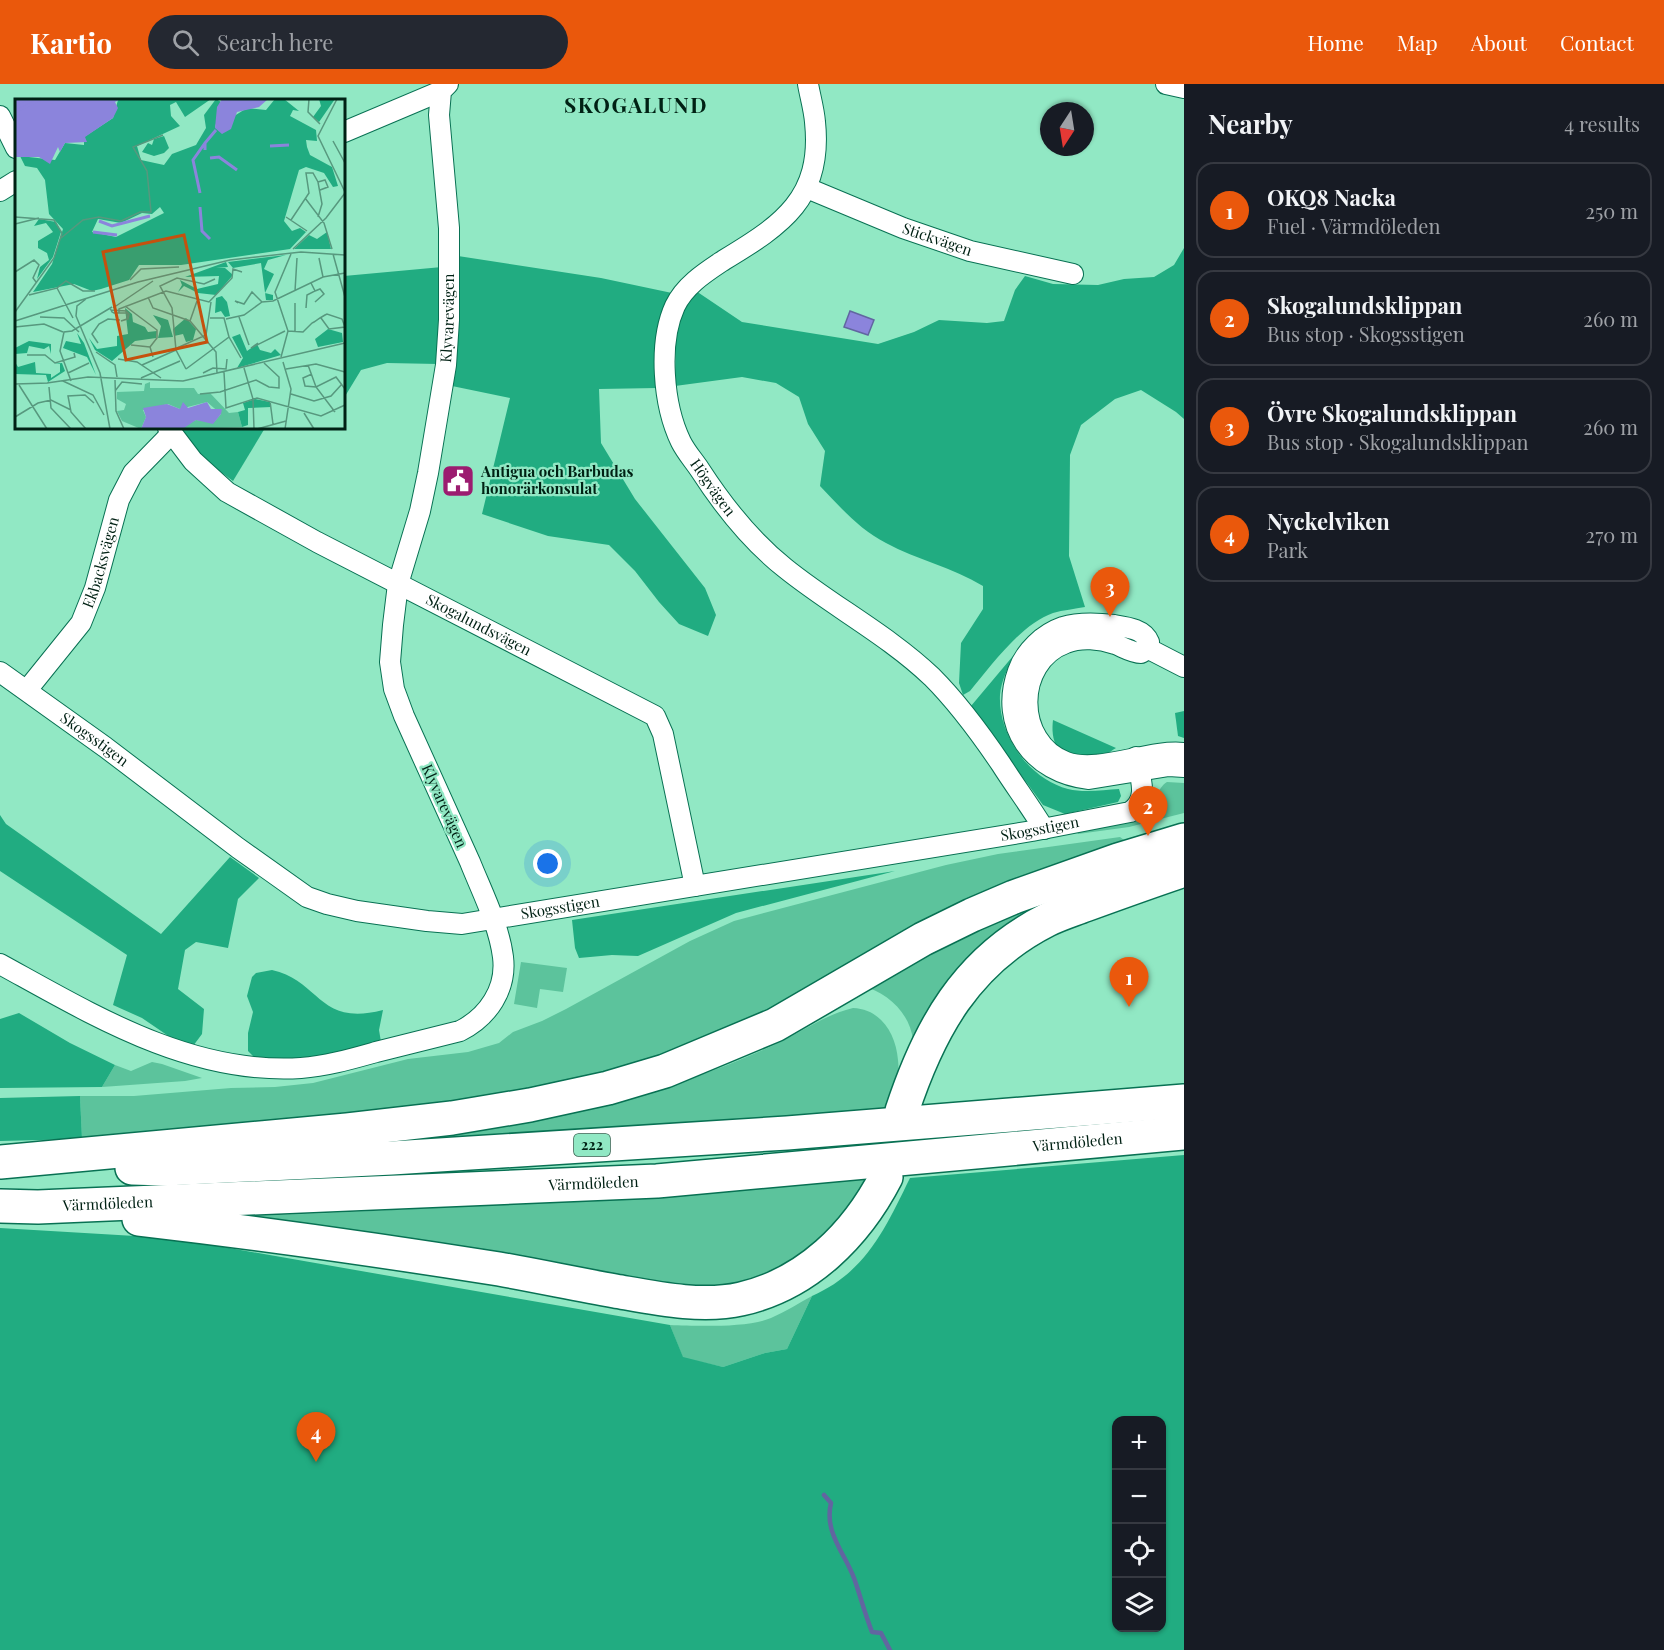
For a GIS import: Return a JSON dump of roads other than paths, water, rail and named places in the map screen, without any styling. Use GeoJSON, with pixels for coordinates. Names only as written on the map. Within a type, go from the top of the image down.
{"type":"FeatureCollection","features":[{"type":"Feature","properties":{"kind":"highway"},"geometry":{"type":"LineString","coordinates":[[0,1163],[452,1118],[530,1105],[608,1088],[665,1071],[775,1025],[923,939],[982,910],[1118,860],[1184,840]]}},
{"type":"Feature","properties":{"kind":"highway"},"geometry":{"type":"LineString","coordinates":[[902,1111],[922,1054],[948,1008],[967,983],[1002,949],[1048,920],[1184,870]]}},
{"type":"Feature","properties":{"kind":"highway","name":"222"},"geometry":{"type":"LineString","coordinates":[[0,1163],[165,1169],[392,1158],[787,1133],[1184,1101]]}},
{"type":"Feature","properties":{"kind":"highway","name":"Värmdöleden"},"geometry":{"type":"LineString","coordinates":[[0,1206],[39,1207],[657,1181],[1182,1134]]}},
{"type":"Feature","properties":{"kind":"highway"},"geometry":{"type":"LineString","coordinates":[[39,1207],[281,1235],[501,1270],[642,1296],[712,1302],[740,1299],[769,1291],[818,1262],[834,1249],[856,1224],[873,1202],[886,1177]]}},
{"type":"Feature","properties":{"kind":"street","name":"Högvägen"},"geometry":{"type":"LineString","coordinates":[[808,84],[815,121],[816,146],[807,188],[794,208],[775,227],[689,285],[675,307],[667,340],[666,388],[670,411],[681,442],[725,506],[747,533],[786,569],[916,663],[966,713],[1044,829]]}},
{"type":"Feature","properties":{"kind":"street"},"geometry":{"type":"LineString","coordinates":[[1166,84],[1184,88]]}},
{"type":"Feature","properties":{"kind":"street"},"geometry":{"type":"LineString","coordinates":[[345,132],[444,88]]}},
{"type":"Feature","properties":{"kind":"street","name":"Klyvarevägen"},"geometry":{"type":"LineString","coordinates":[[0,964],[105,1021],[154,1044],[239,1066],[301,1068],[333,1064],[460,1031],[475,1024],[494,1002],[503,976],[503,957],[493,919],[394,689],[390,662],[398,584],[422,502],[446,364],[449,320],[449,228],[439,114],[444,88]]}},
{"type":"Feature","properties":{"kind":"street"},"geometry":{"type":"LineString","coordinates":[[0,116],[15,146]]}},
{"type":"Feature","properties":{"kind":"street"},"geometry":{"type":"LineString","coordinates":[[0,191],[15,182]]}},
{"type":"Feature","properties":{"kind":"street","name":"Stickvägen"},"geometry":{"type":"LineString","coordinates":[[807,188],[903,228],[970,251],[1073,274]]}},
{"type":"Feature","properties":{"kind":"street","name":"Skogalundsvägen"},"geometry":{"type":"LineString","coordinates":[[169,431],[193,461],[227,492],[398,584],[655,716],[663,734],[695,886]]}},
{"type":"Feature","properties":{"kind":"street","name":"Ekbacksvägen"},"geometry":{"type":"LineString","coordinates":[[27,690],[81,623],[95,588],[119,500],[133,473],[169,431]]}},
{"type":"Feature","properties":{"kind":"street"},"geometry":{"type":"LineString","coordinates":[[1184,667],[1147,648],[1144,652],[1137,653],[1098,639],[1066,643],[1052,651],[1041,662],[1035,672],[1028,696],[1028,719],[1036,738],[1053,755],[1068,762],[1080,765],[1184,767]]}},
{"type":"Feature","properties":{"kind":"street","name":"Skogsstigen"},"geometry":{"type":"LineString","coordinates":[[0,672],[307,897],[357,911],[462,924],[1044,829],[1130,812],[1136,808],[1142,797],[1137,765]]}},
{"type":"Feature","properties":{"kind":"street"},"geometry":{"type":"LineString","coordinates":[[1137,765],[1166,753],[1184,753]]}},
{"type":"Feature","properties":{"kind":"waterway"},"geometry":{"type":"LineString","coordinates":[[824,1495],[831,1503],[830,1523],[836,1542],[854,1578],[872,1632],[881,1633],[890,1650]]}},
{"type":"Feature","properties":{"kind":"place","name":"Antigua och Barbudas honorärkonsulat"},"geometry":{"type":"Point","coordinates":[458,481]}},
{"type":"Feature","properties":{"kind":"place","name":"Övre Skogalundsklippan"},"geometry":{"type":"Point","coordinates":[1110,617]}},
{"type":"Feature","properties":{"kind":"place","name":"Skogalundsklippan"},"geometry":{"type":"Point","coordinates":[1148,836]}},
{"type":"Feature","properties":{"kind":"place","name":"OKQ8 Nacka"},"geometry":{"type":"Point","coordinates":[1129,1007]}},
{"type":"Feature","properties":{"kind":"place","name":"Nyckelviken"},"geometry":{"type":"Point","coordinates":[316,1462]}},
{"type":"Feature","properties":{"kind":"district","name":"SKOGALUND"},"geometry":{"type":"Point","coordinates":[636,106]}}]}
